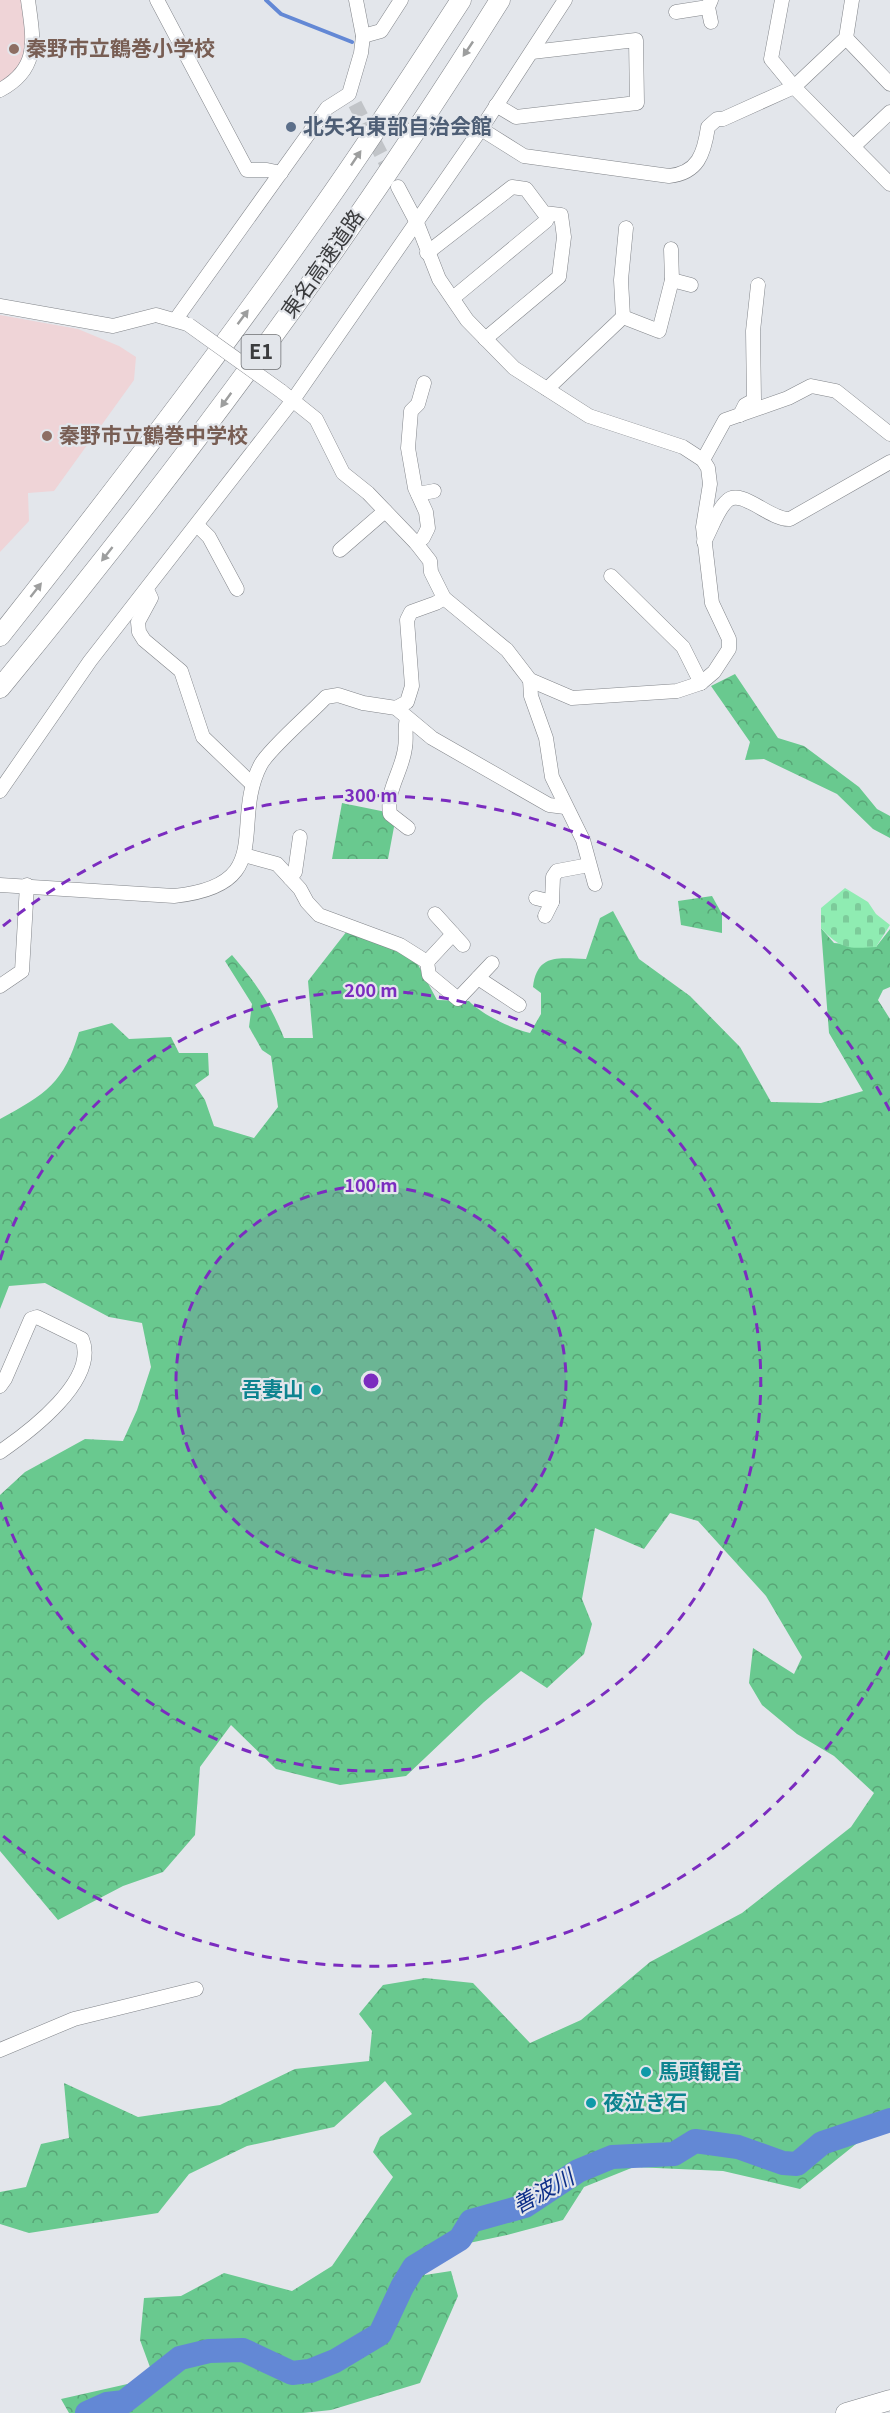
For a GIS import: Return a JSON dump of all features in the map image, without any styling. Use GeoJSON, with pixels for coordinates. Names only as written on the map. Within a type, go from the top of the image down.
{"type":"FeatureCollection","features":[{"type":"Feature","properties":{"kind":"highway","name":"東名高速道路"},"geometry":{"type":"LineString","coordinates":[[0,636],[115,489],[277,272],[461,0]]}},
{"type":"Feature","properties":{"kind":"highway","name":"東名高速道路"},"geometry":{"type":"LineString","coordinates":[[0,688],[220,409],[348,230],[500,0]]}},
{"type":"Feature","properties":{"kind":"highway"},"geometry":{"type":"LineString","coordinates":[[846,2413],[890,2400]]}},
{"type":"Feature","properties":{"kind":"street"},"geometry":{"type":"LineString","coordinates":[[0,90],[10,84],[33,54],[34,40],[28,0]]}},
{"type":"Feature","properties":{"kind":"street"},"geometry":{"type":"LineString","coordinates":[[157,0],[248,170],[281,173]]}},
{"type":"Feature","properties":{"kind":"street"},"geometry":{"type":"LineString","coordinates":[[183,322],[281,173],[327,108],[352,99],[363,36],[356,0]]}},
{"type":"Feature","properties":{"kind":"street"},"geometry":{"type":"LineString","coordinates":[[363,36],[381,32],[401,0]]}},
{"type":"Feature","properties":{"kind":"street"},"geometry":{"type":"LineString","coordinates":[[0,791],[90,661],[293,399],[417,223],[565,0]]}},
{"type":"Feature","properties":{"kind":"street"},"geometry":{"type":"LineString","coordinates":[[782,0],[771,59],[794,87],[890,184]]}},
{"type":"Feature","properties":{"kind":"street"},"geometry":{"type":"LineString","coordinates":[[481,129],[524,156],[669,176],[682,175],[698,165],[704,150],[708,128],[717,119],[723,119],[794,87],[846,38],[852,0]]}},
{"type":"Feature","properties":{"kind":"street"},"geometry":{"type":"LineString","coordinates":[[676,12],[710,3],[711,22]]}},
{"type":"Feature","properties":{"kind":"street"},"geometry":{"type":"LineString","coordinates":[[846,38],[890,84]]}},
{"type":"Feature","properties":{"kind":"street"},"geometry":{"type":"LineString","coordinates":[[496,105],[516,117],[638,103],[636,40],[532,52]]}},
{"type":"Feature","properties":{"kind":"street"},"geometry":{"type":"LineString","coordinates":[[854,146],[890,112]]}},
{"type":"Feature","properties":{"kind":"street"},"geometry":{"type":"LineString","coordinates":[[0,306],[113,326],[156,315],[183,322],[293,399],[316,418],[343,473],[385,511],[430,561],[430,572],[444,598],[507,650],[530,680],[572,698],[677,691],[701,683],[714,672],[729,649],[729,639],[712,603],[704,542],[703,527],[710,484],[708,468],[703,460],[683,447],[589,416],[514,368],[467,320],[439,279],[417,223],[398,187]]}},
{"type":"Feature","properties":{"kind":"street"},"geometry":{"type":"LineString","coordinates":[[427,253],[512,187],[526,189],[544,213],[561,216],[564,237],[559,276],[485,339]]}},
{"type":"Feature","properties":{"kind":"street"},"geometry":{"type":"LineString","coordinates":[[453,298],[546,221],[549,215]]}},
{"type":"Feature","properties":{"kind":"street"},"geometry":{"type":"LineString","coordinates":[[547,389],[623,317],[621,280],[626,228]]}},
{"type":"Feature","properties":{"kind":"street"},"geometry":{"type":"LineString","coordinates":[[623,317],[659,332],[672,280],[671,249]]}},
{"type":"Feature","properties":{"kind":"street"},"geometry":{"type":"LineString","coordinates":[[672,280],[691,285]]}},
{"type":"Feature","properties":{"kind":"street"},"geometry":{"type":"LineString","coordinates":[[739,416],[746,405],[754,400],[753,331],[758,285]]}},
{"type":"Feature","properties":{"kind":"street"},"geometry":{"type":"LineString","coordinates":[[416,543],[423,538],[428,528],[426,512],[418,494],[408,448],[411,411],[418,404],[424,383]]}},
{"type":"Feature","properties":{"kind":"street"},"geometry":{"type":"LineString","coordinates":[[703,460],[725,420],[811,386],[836,391],[890,434]]}},
{"type":"Feature","properties":{"kind":"street"},"geometry":{"type":"LineString","coordinates":[[704,542],[725,501],[734,496],[741,497],[781,520],[790,519],[890,462]]}},
{"type":"Feature","properties":{"kind":"street"},"geometry":{"type":"LineString","coordinates":[[418,494],[434,491]]}},
{"type":"Feature","properties":{"kind":"street"},"geometry":{"type":"LineString","coordinates":[[340,550],[385,511]]}},
{"type":"Feature","properties":{"kind":"street"},"geometry":{"type":"LineString","coordinates":[[197,525],[209,537],[237,589]]}},
{"type":"Feature","properties":{"kind":"street"},"geometry":{"type":"LineString","coordinates":[[611,576],[682,647],[701,683]]}},
{"type":"Feature","properties":{"kind":"street"},"geometry":{"type":"LineString","coordinates":[[147,590],[151,598],[138,622],[139,632],[144,640],[181,671],[203,737],[252,784]]}},
{"type":"Feature","properties":{"kind":"street"},"geometry":{"type":"LineString","coordinates":[[396,708],[407,702],[412,686],[407,620],[411,612],[444,598]]}},
{"type":"Feature","properties":{"kind":"street"},"geometry":{"type":"LineString","coordinates":[[530,680],[531,696],[546,738],[552,777],[583,840],[595,884]]}},
{"type":"Feature","properties":{"kind":"street"},"geometry":{"type":"LineString","coordinates":[[0,885],[174,896],[197,894],[220,884],[235,871],[244,855],[252,784],[262,761],[326,698],[338,695],[363,703],[396,708],[432,738],[549,805],[565,807]]}},
{"type":"Feature","properties":{"kind":"street"},"geometry":{"type":"LineString","coordinates":[[407,719],[404,729],[405,749],[388,800],[390,814],[408,828]]}},
{"type":"Feature","properties":{"kind":"street"},"geometry":{"type":"LineString","coordinates":[[290,878],[296,872],[300,837]]}},
{"type":"Feature","properties":{"kind":"street"},"geometry":{"type":"LineString","coordinates":[[244,855],[277,864],[319,915],[399,945],[427,962],[429,975],[458,999],[492,963]]}},
{"type":"Feature","properties":{"kind":"street"},"geometry":{"type":"LineString","coordinates":[[545,916],[552,902],[553,877],[557,871],[589,865]]}},
{"type":"Feature","properties":{"kind":"street"},"geometry":{"type":"LineString","coordinates":[[0,986],[22,971],[27,885]]}},
{"type":"Feature","properties":{"kind":"street"},"geometry":{"type":"LineString","coordinates":[[536,898],[552,902]]}},
{"type":"Feature","properties":{"kind":"street"},"geometry":{"type":"LineString","coordinates":[[435,914],[463,945]]}},
{"type":"Feature","properties":{"kind":"street"},"geometry":{"type":"LineString","coordinates":[[427,962],[453,934]]}},
{"type":"Feature","properties":{"kind":"street"},"geometry":{"type":"LineString","coordinates":[[478,978],[519,1005]]}},
{"type":"Feature","properties":{"kind":"street"},"geometry":{"type":"LineString","coordinates":[[0,1386],[31,1319],[37,1317],[82,1339],[85,1347],[83,1362],[66,1394],[55,1409],[0,1452]]}},
{"type":"Feature","properties":{"kind":"street"},"geometry":{"type":"LineString","coordinates":[[0,2050],[74,2019],[196,1989]]}},
{"type":"Feature","properties":{"kind":"shaded area","name":"秦野市立鶴巻小学校"},"geometry":{"type":"Polygon","coordinates":[[[0,0],[25,0],[26,57],[9,77],[0,82],[0,0]]]}},
{"type":"Feature","properties":{"kind":"shaded area","name":"秦野市立鶴巻中学校"},"geometry":{"type":"Polygon","coordinates":[[[0,315],[78,329],[119,346],[136,357],[134,380],[54,491],[28,493],[29,521],[0,552],[0,315]]]}},
{"type":"Feature","properties":{"kind":"green space"},"geometry":{"type":"Polygon","coordinates":[[[735,674],[778,738],[804,746],[859,787],[877,809],[890,816],[890,838],[873,829],[837,794],[764,759],[745,760],[750,742],[711,686],[735,674]]]}},
{"type":"Feature","properties":{"kind":"green space"},"geometry":{"type":"Polygon","coordinates":[[[342,803],[391,813],[394,827],[388,859],[332,859],[342,803]]]}},
{"type":"Feature","properties":{"kind":"green space"},"geometry":{"type":"Polygon","coordinates":[[[845,888],[868,902],[876,914],[890,925],[876,947],[859,948],[840,944],[821,928],[821,908],[845,888]]]}},
{"type":"Feature","properties":{"kind":"green space"},"geometry":{"type":"Polygon","coordinates":[[[712,896],[722,914],[722,933],[681,925],[678,901],[712,896]]]}},
{"type":"Feature","properties":{"kind":"green space"},"geometry":{"type":"Polygon","coordinates":[[[613,911],[639,959],[690,996],[740,1047],[771,1102],[821,1103],[863,1091],[829,1033],[821,928],[834,943],[876,947],[890,929],[890,987],[883,990],[878,1000],[890,1019],[890,2129],[861,2140],[800,2189],[723,2171],[634,2167],[584,2187],[563,2220],[507,2235],[417,2254],[425,2275],[451,2271],[458,2296],[420,2383],[331,2410],[303,2413],[69,2413],[61,2399],[154,2378],[140,2340],[144,2298],[181,2296],[224,2273],[292,2291],[332,2266],[393,2177],[373,2152],[380,2137],[412,2114],[385,2081],[334,2127],[247,2146],[189,2174],[158,2213],[29,2233],[0,2224],[0,2192],[26,2187],[41,2144],[69,2138],[64,2083],[138,2117],[220,2105],[295,2069],[369,2061],[372,2031],[359,2014],[383,1985],[425,1978],[473,1983],[530,2043],[581,2020],[650,1962],[742,1913],[851,1827],[874,1793],[834,1756],[797,1734],[762,1705],[749,1683],[753,1648],[794,1674],[802,1657],[766,1596],[698,1521],[670,1513],[644,1549],[595,1528],[582,1599],[592,1624],[584,1654],[547,1688],[521,1671],[484,1702],[406,1776],[340,1785],[276,1769],[231,1725],[200,1767],[195,1835],[163,1872],[123,1886],[58,1920],[0,1851],[0,1495],[25,1472],[85,1439],[123,1441],[137,1410],[151,1367],[142,1323],[109,1317],[45,1283],[9,1286],[0,1309],[0,1119],[30,1102],[51,1085],[67,1064],[79,1032],[112,1023],[129,1039],[171,1037],[179,1053],[208,1053],[209,1075],[195,1085],[205,1100],[214,1126],[254,1138],[278,1107],[271,1056],[262,1050],[249,1027],[252,1004],[225,961],[232,955],[262,994],[284,1038],[313,1038],[308,981],[347,931],[415,959],[437,1000],[469,1001],[497,1020],[530,1033],[541,1014],[541,993],[533,987],[539,968],[544,963],[558,958],[586,959],[600,918],[613,911]]]}},
{"type":"Feature","properties":{"kind":"waterway"},"geometry":{"type":"LineString","coordinates":[[266,0],[281,14],[352,42]]}},
{"type":"Feature","properties":{"kind":"waterway","name":"善波川"},"geometry":{"type":"LineString","coordinates":[[87,2413],[107,2404],[124,2402],[180,2358],[209,2351],[243,2350],[292,2373],[310,2371],[335,2361],[380,2334],[414,2267],[460,2239],[471,2221],[525,2206],[578,2171],[612,2157],[674,2154],[695,2141],[738,2147],[783,2163],[797,2164],[822,2143],[890,2120]]}},
{"type":"Feature","properties":{"kind":"tunnel"},"geometry":{"type":"LineString","coordinates":[[355,104],[393,177]]}},
{"type":"Feature","properties":{"kind":"place","name":"秦野市立鶴巻小学校"},"geometry":{"type":"Point","coordinates":[14,49]}},
{"type":"Feature","properties":{"kind":"place","name":"北矢名東部自治会館"},"geometry":{"type":"Point","coordinates":[291,127]}},
{"type":"Feature","properties":{"kind":"place","name":"秦野市立鶴巻中学校"},"geometry":{"type":"Point","coordinates":[47,436]}},
{"type":"Feature","properties":{"kind":"place","name":"吾妻山"},"geometry":{"type":"Point","coordinates":[316,1390]}},
{"type":"Feature","properties":{"kind":"place","name":"馬頭観音"},"geometry":{"type":"Point","coordinates":[646,2072]}},
{"type":"Feature","properties":{"kind":"place","name":"夜泣き石"},"geometry":{"type":"Point","coordinates":[591,2103]}}]}
